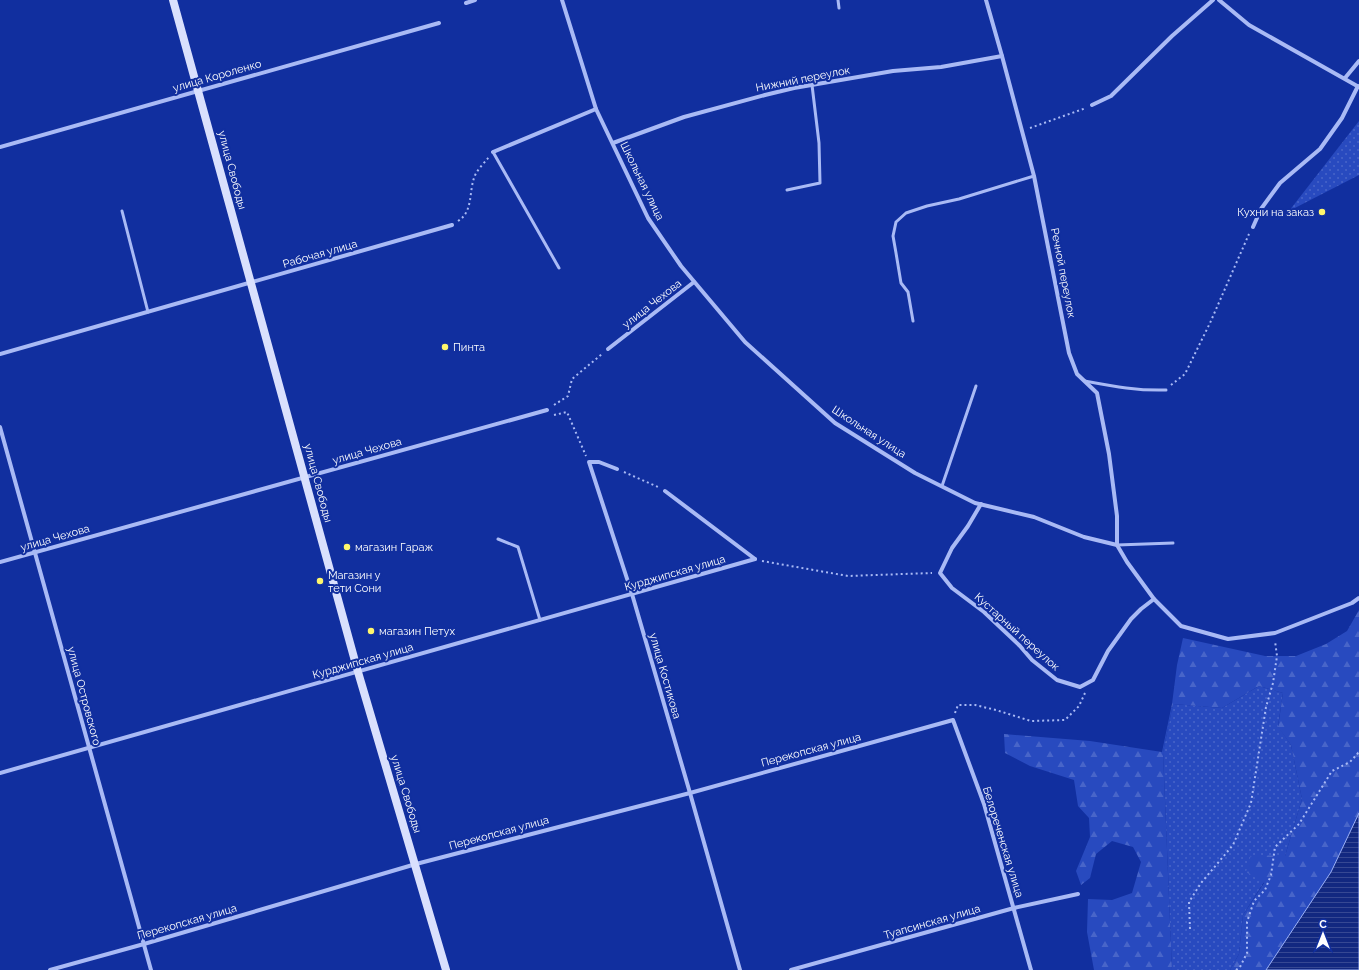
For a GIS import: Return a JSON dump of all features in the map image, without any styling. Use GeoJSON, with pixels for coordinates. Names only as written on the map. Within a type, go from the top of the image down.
{"type":"FeatureCollection","features":[{"type":"Feature","properties":{"kind":"street","name":"улица Свободы"},"geometry":{"type":"LineString","coordinates":[[173,0],[358,672],[416,864],[446,970]]}},
{"type":"Feature","properties":{"kind":"street"},"geometry":{"type":"LineString","coordinates":[[466,2],[475,0]]}},
{"type":"Feature","properties":{"kind":"street","name":"Школьная улица"},"geometry":{"type":"LineString","coordinates":[[562,0],[596,109],[648,218],[681,266],[745,342],[835,423],[914,472],[975,503],[1034,517],[1084,537],[1117,545]]}},
{"type":"Feature","properties":{"kind":"street","name":"Речной переулок"},"geometry":{"type":"LineString","coordinates":[[986,0],[1034,176],[1069,353],[1077,374],[1097,393],[1102,415],[1117,516],[1117,545]]}},
{"type":"Feature","properties":{"kind":"street"},"geometry":{"type":"LineString","coordinates":[[1092,105],[1111,96],[1172,36],[1213,0]]}},
{"type":"Feature","properties":{"kind":"street"},"geometry":{"type":"LineString","coordinates":[[1219,0],[1249,25],[1359,87],[1342,118],[1320,149],[1280,184],[1261,209],[1252,227]]}},
{"type":"Feature","properties":{"kind":"street","name":"улица Короленко"},"geometry":{"type":"LineString","coordinates":[[0,147],[439,23]]}},
{"type":"Feature","properties":{"kind":"street","name":"Нижний переулок"},"geometry":{"type":"LineString","coordinates":[[613,143],[691,115],[765,95],[893,71],[941,67],[1002,56]]}},
{"type":"Feature","properties":{"kind":"street"},"geometry":{"type":"LineString","coordinates":[[1345,78],[1359,60]]}},
{"type":"Feature","properties":{"kind":"street"},"geometry":{"type":"LineString","coordinates":[[493,152],[596,109]]}},
{"type":"Feature","properties":{"kind":"street","name":"Рабочая улица"},"geometry":{"type":"LineString","coordinates":[[0,354],[452,225]]}},
{"type":"Feature","properties":{"kind":"street","name":"улица Чехова"},"geometry":{"type":"LineString","coordinates":[[608,349],[694,282]]}},
{"type":"Feature","properties":{"kind":"street","name":"улица Чехова"},"geometry":{"type":"LineString","coordinates":[[0,562],[547,410]]}},
{"type":"Feature","properties":{"kind":"street","name":"улица Островского"},"geometry":{"type":"LineString","coordinates":[[0,427],[151,970]]}},
{"type":"Feature","properties":{"kind":"street"},"geometry":{"type":"LineString","coordinates":[[589,462],[599,462],[617,469]]}},
{"type":"Feature","properties":{"kind":"street","name":"улица Костикова"},"geometry":{"type":"LineString","coordinates":[[589,462],[632,594],[740,970]]}},
{"type":"Feature","properties":{"kind":"street"},"geometry":{"type":"LineString","coordinates":[[665,491],[755,559]]}},
{"type":"Feature","properties":{"kind":"street"},"geometry":{"type":"LineString","coordinates":[[940,573],[952,548],[968,526],[981,504]]}},
{"type":"Feature","properties":{"kind":"street"},"geometry":{"type":"LineString","coordinates":[[1117,545],[1127,562],[1154,599],[1181,626],[1228,639],[1275,633],[1352,603],[1359,598]]}},
{"type":"Feature","properties":{"kind":"street","name":"Курджипская улица"},"geometry":{"type":"LineString","coordinates":[[0,773],[755,559]]}},
{"type":"Feature","properties":{"kind":"street","name":"Кустарный переулок"},"geometry":{"type":"LineString","coordinates":[[940,573],[952,588],[984,612],[1020,646],[1032,660],[1057,680],[1080,687],[1090,682]]}},
{"type":"Feature","properties":{"kind":"street"},"geometry":{"type":"LineString","coordinates":[[1090,682],[1094,680],[1108,651],[1131,619],[1154,599]]}},
{"type":"Feature","properties":{"kind":"street","name":"Перекопская улица"},"geometry":{"type":"LineString","coordinates":[[50,970],[416,864],[690,793],[953,720]]}},
{"type":"Feature","properties":{"kind":"street","name":"Белореченская улица"},"geometry":{"type":"LineString","coordinates":[[953,720],[984,804],[1031,970]]}},
{"type":"Feature","properties":{"kind":"street","name":"Туапсинская улица"},"geometry":{"type":"LineString","coordinates":[[791,970],[1014,908],[1078,894]]}},
{"type":"Feature","properties":{"kind":"lane"},"geometry":{"type":"LineString","coordinates":[[838,0],[839,8]]}},
{"type":"Feature","properties":{"kind":"lane"},"geometry":{"type":"LineString","coordinates":[[787,190],[820,183],[819,143],[812,85]]}},
{"type":"Feature","properties":{"kind":"lane"},"geometry":{"type":"LineString","coordinates":[[493,152],[558,268]]}},
{"type":"Feature","properties":{"kind":"lane"},"geometry":{"type":"LineString","coordinates":[[913,322],[908,292],[901,283],[893,236],[896,222],[906,213],[927,206],[959,199],[1034,176]]}},
{"type":"Feature","properties":{"kind":"lane"},"geometry":{"type":"LineString","coordinates":[[122,211],[148,312]]}},
{"type":"Feature","properties":{"kind":"lane"},"geometry":{"type":"LineString","coordinates":[[1085,381],[1120,388],[1166,390]]}},
{"type":"Feature","properties":{"kind":"lane"},"geometry":{"type":"LineString","coordinates":[[942,486],[976,386]]}},
{"type":"Feature","properties":{"kind":"lane"},"geometry":{"type":"LineString","coordinates":[[498,539],[518,547],[540,620]]}},
{"type":"Feature","properties":{"kind":"lane"},"geometry":{"type":"LineString","coordinates":[[1117,545],[1173,543]]}},
{"type":"Feature","properties":{"kind":"path"},"geometry":{"type":"LineString","coordinates":[[1022,131],[1092,105]]}},
{"type":"Feature","properties":{"kind":"path"},"geometry":{"type":"LineString","coordinates":[[452,225],[464,217],[468,209],[474,176],[493,152]]}},
{"type":"Feature","properties":{"kind":"path"},"geometry":{"type":"LineString","coordinates":[[1166,390],[1185,374],[1210,323],[1252,227]]}},
{"type":"Feature","properties":{"kind":"path"},"geometry":{"type":"LineString","coordinates":[[589,462],[567,412],[552,415],[547,410],[568,396],[572,379],[608,349]]}},
{"type":"Feature","properties":{"kind":"path"},"geometry":{"type":"LineString","coordinates":[[617,469],[665,491]]}},
{"type":"Feature","properties":{"kind":"path"},"geometry":{"type":"LineString","coordinates":[[755,559],[848,576],[940,573]]}},
{"type":"Feature","properties":{"kind":"path"},"geometry":{"type":"LineString","coordinates":[[1190,929],[1189,902],[1201,883],[1233,845],[1251,803],[1266,707],[1273,683],[1277,656],[1275,633]]}},
{"type":"Feature","properties":{"kind":"path"},"geometry":{"type":"LineString","coordinates":[[953,720],[958,705],[975,705],[1031,721],[1065,720],[1079,706],[1090,682]]}},
{"type":"Feature","properties":{"kind":"path"},"geometry":{"type":"LineString","coordinates":[[1236,970],[1240,967],[1247,953],[1247,922],[1254,901],[1265,890],[1271,875],[1275,847],[1299,824],[1332,771],[1350,762],[1359,752]]}},
{"type":"Feature","properties":{"kind":"green space"},"geometry":{"type":"Polygon","coordinates":[[[1359,121],[1359,175],[1289,211],[1359,121]]]}},
{"type":"Feature","properties":{"kind":"green space"},"geometry":{"type":"Polygon","coordinates":[[[1359,610],[1359,813],[1331,872],[1266,970],[1230,970],[1239,954],[1243,915],[1264,883],[1246,872],[1251,855],[1285,856],[1302,799],[1291,745],[1278,727],[1283,693],[1259,686],[1222,708],[1173,704],[1163,752],[1172,970],[1094,970],[1087,932],[1088,899],[1112,900],[1132,893],[1141,862],[1133,847],[1112,841],[1096,854],[1090,878],[1081,885],[1076,871],[1090,837],[1089,818],[1078,806],[1074,780],[1030,766],[1005,753],[1004,734],[1090,741],[1162,752],[1183,638],[1265,656],[1296,656],[1326,644],[1347,631],[1359,610]]]}},
{"type":"Feature","properties":{"kind":"green space"},"geometry":{"type":"Polygon","coordinates":[[[1259,686],[1283,693],[1278,726],[1291,745],[1302,799],[1285,856],[1264,882],[1243,915],[1239,954],[1230,970],[1172,970],[1163,752],[1173,704],[1222,708],[1259,686]]]}},
{"type":"Feature","properties":{"kind":"shaded area"},"geometry":{"type":"Polygon","coordinates":[[[1359,813],[1359,970],[1266,970],[1331,872],[1359,813]]]}},
{"type":"Feature","properties":{"kind":"place","name":"Кухни на заказ"},"geometry":{"type":"Point","coordinates":[1322,212]}},
{"type":"Feature","properties":{"kind":"place","name":"Пинта"},"geometry":{"type":"Point","coordinates":[445,347]}},
{"type":"Feature","properties":{"kind":"place","name":"магазин Гараж"},"geometry":{"type":"Point","coordinates":[347,547]}},
{"type":"Feature","properties":{"kind":"place","name":"Магазин у тети Сони"},"geometry":{"type":"Point","coordinates":[320,581]}},
{"type":"Feature","properties":{"kind":"place","name":"магазин Петух"},"geometry":{"type":"Point","coordinates":[371,631]}}]}
